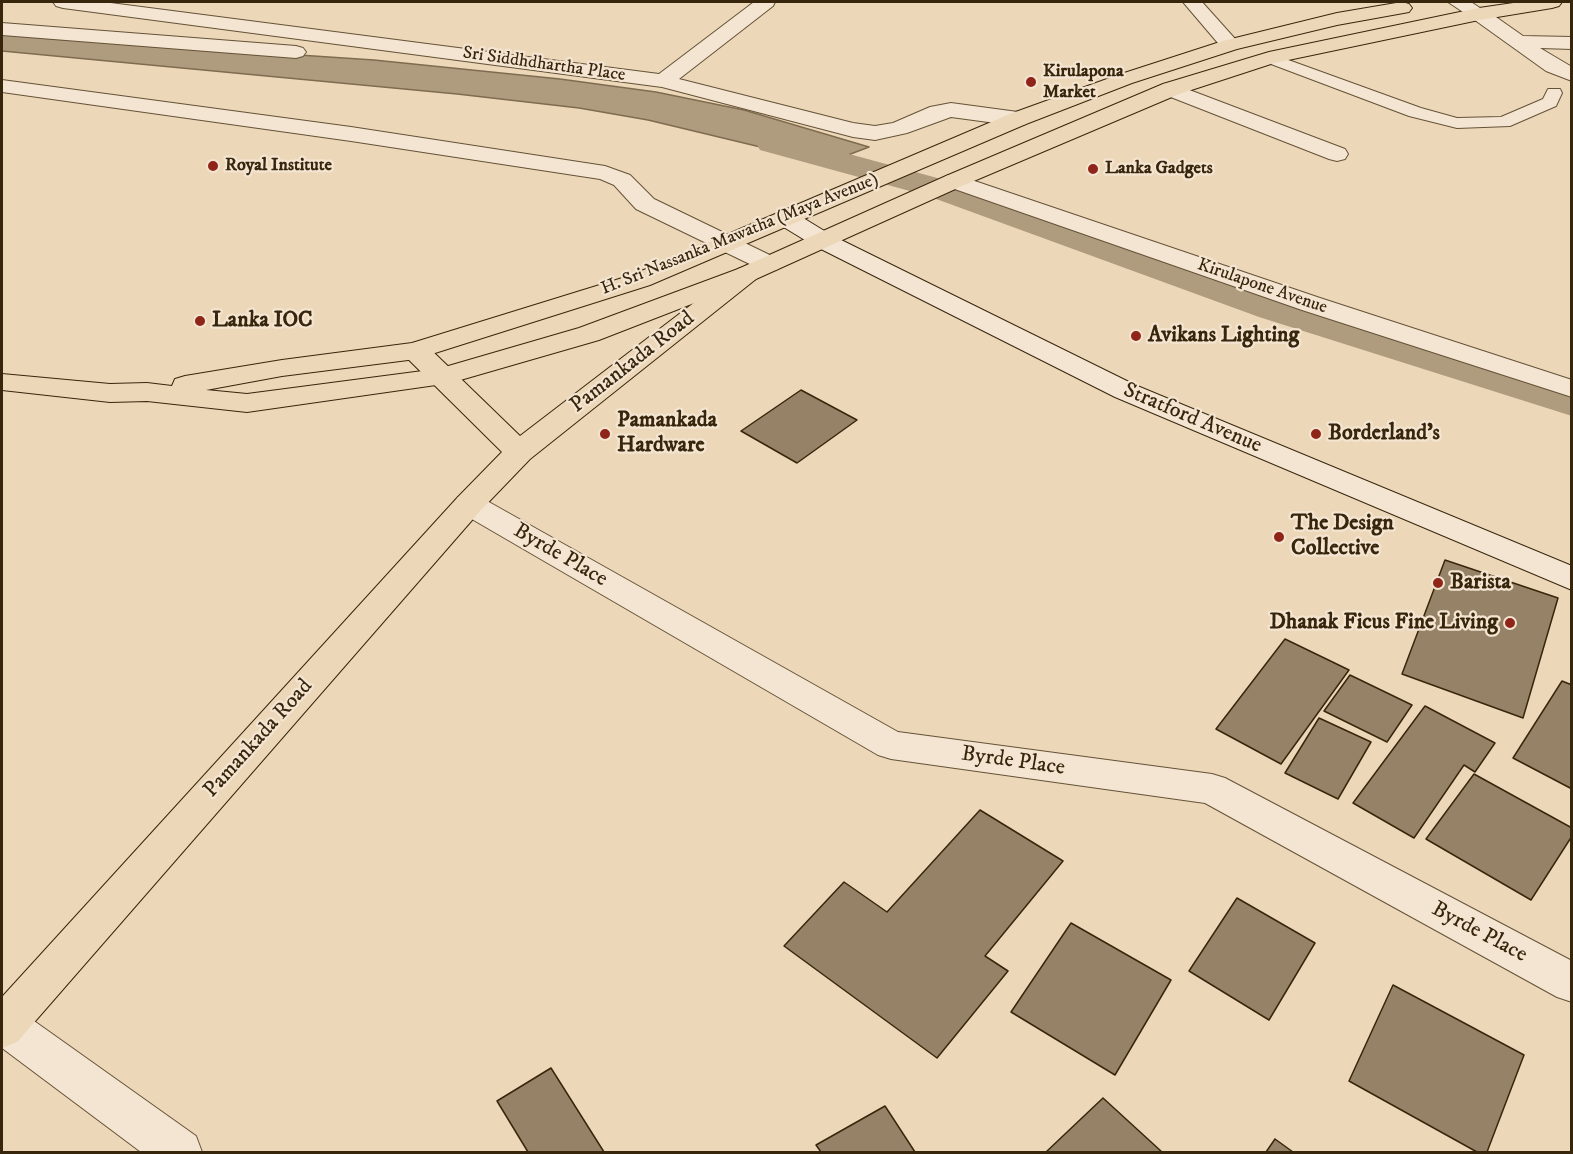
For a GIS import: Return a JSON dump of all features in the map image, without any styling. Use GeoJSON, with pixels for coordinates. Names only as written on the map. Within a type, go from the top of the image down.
{"type":"FeatureCollection","features":[{"type":"Feature","properties":{"kind":"main road","name":"H. Sri Nassanka Mawatha (Maya Avenue)"},"geometry":{"type":"LineString","coordinates":[[2,382],[110,393],[147,392],[247,403],[440,377],[589,334],[758,269],[954,181],[1172,88],[1269,58],[1479,14],[1552,2]]}},
{"type":"Feature","properties":{"kind":"main road","name":"H. Sri Nassanka Mawatha (Maya Avenue)"},"geometry":{"type":"LineString","coordinates":[[147,392],[282,368],[416,351],[641,280],[1018,119],[1125,79],[1230,45],[1337,19],[1422,5]]}},
{"type":"Feature","properties":{"kind":"main road","name":"Pamankada Road"},"geometry":{"type":"LineString","coordinates":[[3,1027],[469,504],[519,452],[758,269]]}},
{"type":"Feature","properties":{"kind":"main road"},"geometry":{"type":"LineString","coordinates":[[416,351],[519,452]]}},
{"type":"Feature","properties":{"kind":"street","name":"Sri Siddhdhartha Place"},"geometry":{"type":"LineString","coordinates":[[63,2],[663,81],[853,130],[875,133],[899,128],[938,112],[951,110],[1018,119]]}},
{"type":"Feature","properties":{"kind":"street"},"geometry":{"type":"LineString","coordinates":[[663,81],[766,2]]}},
{"type":"Feature","properties":{"kind":"street"},"geometry":{"type":"LineString","coordinates":[[1192,2],[1230,45]]}},
{"type":"Feature","properties":{"kind":"street"},"geometry":{"type":"LineString","coordinates":[[1458,2],[1479,14],[1553,67],[1572,75]]}},
{"type":"Feature","properties":{"kind":"street"},"geometry":{"type":"LineString","coordinates":[[212,21],[230,8]]}},
{"type":"Feature","properties":{"kind":"street"},"geometry":{"type":"LineString","coordinates":[[2,29],[294,52],[309,48],[320,36]]}},
{"type":"Feature","properties":{"kind":"street"},"geometry":{"type":"LineString","coordinates":[[1516,42],[1572,43]]}},
{"type":"Feature","properties":{"kind":"street"},"geometry":{"type":"LineString","coordinates":[[2,86],[351,134],[604,173],[622,180],[645,204],[727,242],[758,269]]}},
{"type":"Feature","properties":{"kind":"street"},"geometry":{"type":"LineString","coordinates":[[1172,88],[1336,154]]}},
{"type":"Feature","properties":{"kind":"street","name":"Kirulapone Avenue"},"geometry":{"type":"LineString","coordinates":[[954,181],[1300,300],[1572,389]]}},
{"type":"Feature","properties":{"kind":"street","name":"Stratford Avenue"},"geometry":{"type":"LineString","coordinates":[[786,218],[822,240],[1125,391],[1572,579]]}},
{"type":"Feature","properties":{"kind":"street","name":"Byrde Place"},"geometry":{"type":"LineString","coordinates":[[469,504],[891,745],[1212,789],[1572,983]]}},
{"type":"Feature","properties":{"kind":"street"},"geometry":{"type":"LineString","coordinates":[[3,1027],[179,1152]]}},
{"type":"Feature","properties":{"kind":"lane"},"geometry":{"type":"LineString","coordinates":[[1269,58],[1415,112],[1457,123],[1504,122],[1550,102],[1554,93]]}},
{"type":"Feature","properties":{"kind":"shaded area"},"geometry":{"type":"Polygon","coordinates":[[[2,32],[164,46],[374,60],[560,79],[656,92],[744,110],[869,147],[827,163],[648,120],[579,108],[457,94],[2,51],[2,32]]]}},
{"type":"Feature","properties":{"kind":"building"},"geometry":{"type":"Polygon","coordinates":[[[801,390],[857,420],[797,463],[741,431],[801,390]]]}},
{"type":"Feature","properties":{"kind":"building"},"geometry":{"type":"Polygon","coordinates":[[[1445,560],[1558,598],[1523,718],[1402,674],[1445,560]]]}},
{"type":"Feature","properties":{"kind":"building"},"geometry":{"type":"Polygon","coordinates":[[[1285,639],[1349,670],[1281,764],[1216,729],[1285,639]]]}},
{"type":"Feature","properties":{"kind":"building"},"geometry":{"type":"Polygon","coordinates":[[[1350,675],[1412,705],[1387,742],[1324,711],[1350,675]]]}},
{"type":"Feature","properties":{"kind":"building"},"geometry":{"type":"Polygon","coordinates":[[[1562,681],[1572,685],[1572,789],[1513,758],[1562,681]]]}},
{"type":"Feature","properties":{"kind":"building"},"geometry":{"type":"Polygon","coordinates":[[[1425,706],[1495,743],[1475,772],[1464,765],[1414,838],[1353,803],[1425,706]]]}},
{"type":"Feature","properties":{"kind":"building"},"geometry":{"type":"Polygon","coordinates":[[[1319,718],[1371,742],[1338,799],[1285,773],[1319,718]]]}},
{"type":"Feature","properties":{"kind":"building"},"geometry":{"type":"Polygon","coordinates":[[[1474,774],[1572,828],[1572,836],[1531,900],[1426,839],[1474,774]]]}},
{"type":"Feature","properties":{"kind":"building"},"geometry":{"type":"Polygon","coordinates":[[[980,810],[1063,861],[985,956],[1008,971],[937,1058],[784,946],[844,882],[887,912],[980,810]]]}},
{"type":"Feature","properties":{"kind":"building"},"geometry":{"type":"Polygon","coordinates":[[[1237,898],[1315,943],[1269,1020],[1189,971],[1237,898]]]}},
{"type":"Feature","properties":{"kind":"building"},"geometry":{"type":"Polygon","coordinates":[[[1071,923],[1171,980],[1115,1075],[1011,1012],[1071,923]]]}},
{"type":"Feature","properties":{"kind":"building"},"geometry":{"type":"Polygon","coordinates":[[[1393,985],[1524,1055],[1487,1152],[1477,1152],[1349,1081],[1393,985]]]}},
{"type":"Feature","properties":{"kind":"building"},"geometry":{"type":"Polygon","coordinates":[[[551,1068],[604,1152],[528,1152],[497,1101],[551,1068]]]}},
{"type":"Feature","properties":{"kind":"building"},"geometry":{"type":"Polygon","coordinates":[[[1103,1098],[1162,1152],[1046,1152],[1103,1098]]]}},
{"type":"Feature","properties":{"kind":"building"},"geometry":{"type":"Polygon","coordinates":[[[885,1106],[915,1152],[821,1152],[816,1145],[885,1106]]]}},
{"type":"Feature","properties":{"kind":"building"},"geometry":{"type":"Polygon","coordinates":[[[1275,1139],[1293,1152],[1266,1152],[1275,1139]]]}},
{"type":"Feature","properties":{"kind":"waterway"},"geometry":{"type":"LineString","coordinates":[[772,143],[940,189],[1273,309],[1572,403]]}},
{"type":"Feature","properties":{"kind":"place","name":"Kirulapona Market"},"geometry":{"type":"Point","coordinates":[1031,82]}},
{"type":"Feature","properties":{"kind":"place","name":"Royal Institute"},"geometry":{"type":"Point","coordinates":[213,166]}},
{"type":"Feature","properties":{"kind":"place","name":"Lanka Gadgets"},"geometry":{"type":"Point","coordinates":[1093,169]}},
{"type":"Feature","properties":{"kind":"place","name":"Lanka IOC"},"geometry":{"type":"Point","coordinates":[200,321]}},
{"type":"Feature","properties":{"kind":"place","name":"Avikans Lighting"},"geometry":{"type":"Point","coordinates":[1136,336]}},
{"type":"Feature","properties":{"kind":"place","name":"Pamankada Hardware"},"geometry":{"type":"Point","coordinates":[605,434]}},
{"type":"Feature","properties":{"kind":"place","name":"Borderland's"},"geometry":{"type":"Point","coordinates":[1316,434]}},
{"type":"Feature","properties":{"kind":"place","name":"The Design Collective"},"geometry":{"type":"Point","coordinates":[1279,537]}},
{"type":"Feature","properties":{"kind":"place","name":"Barista"},"geometry":{"type":"Point","coordinates":[1438,583]}},
{"type":"Feature","properties":{"kind":"place","name":"Dhanak Ficus Fine Living"},"geometry":{"type":"Point","coordinates":[1510,623]}}]}
